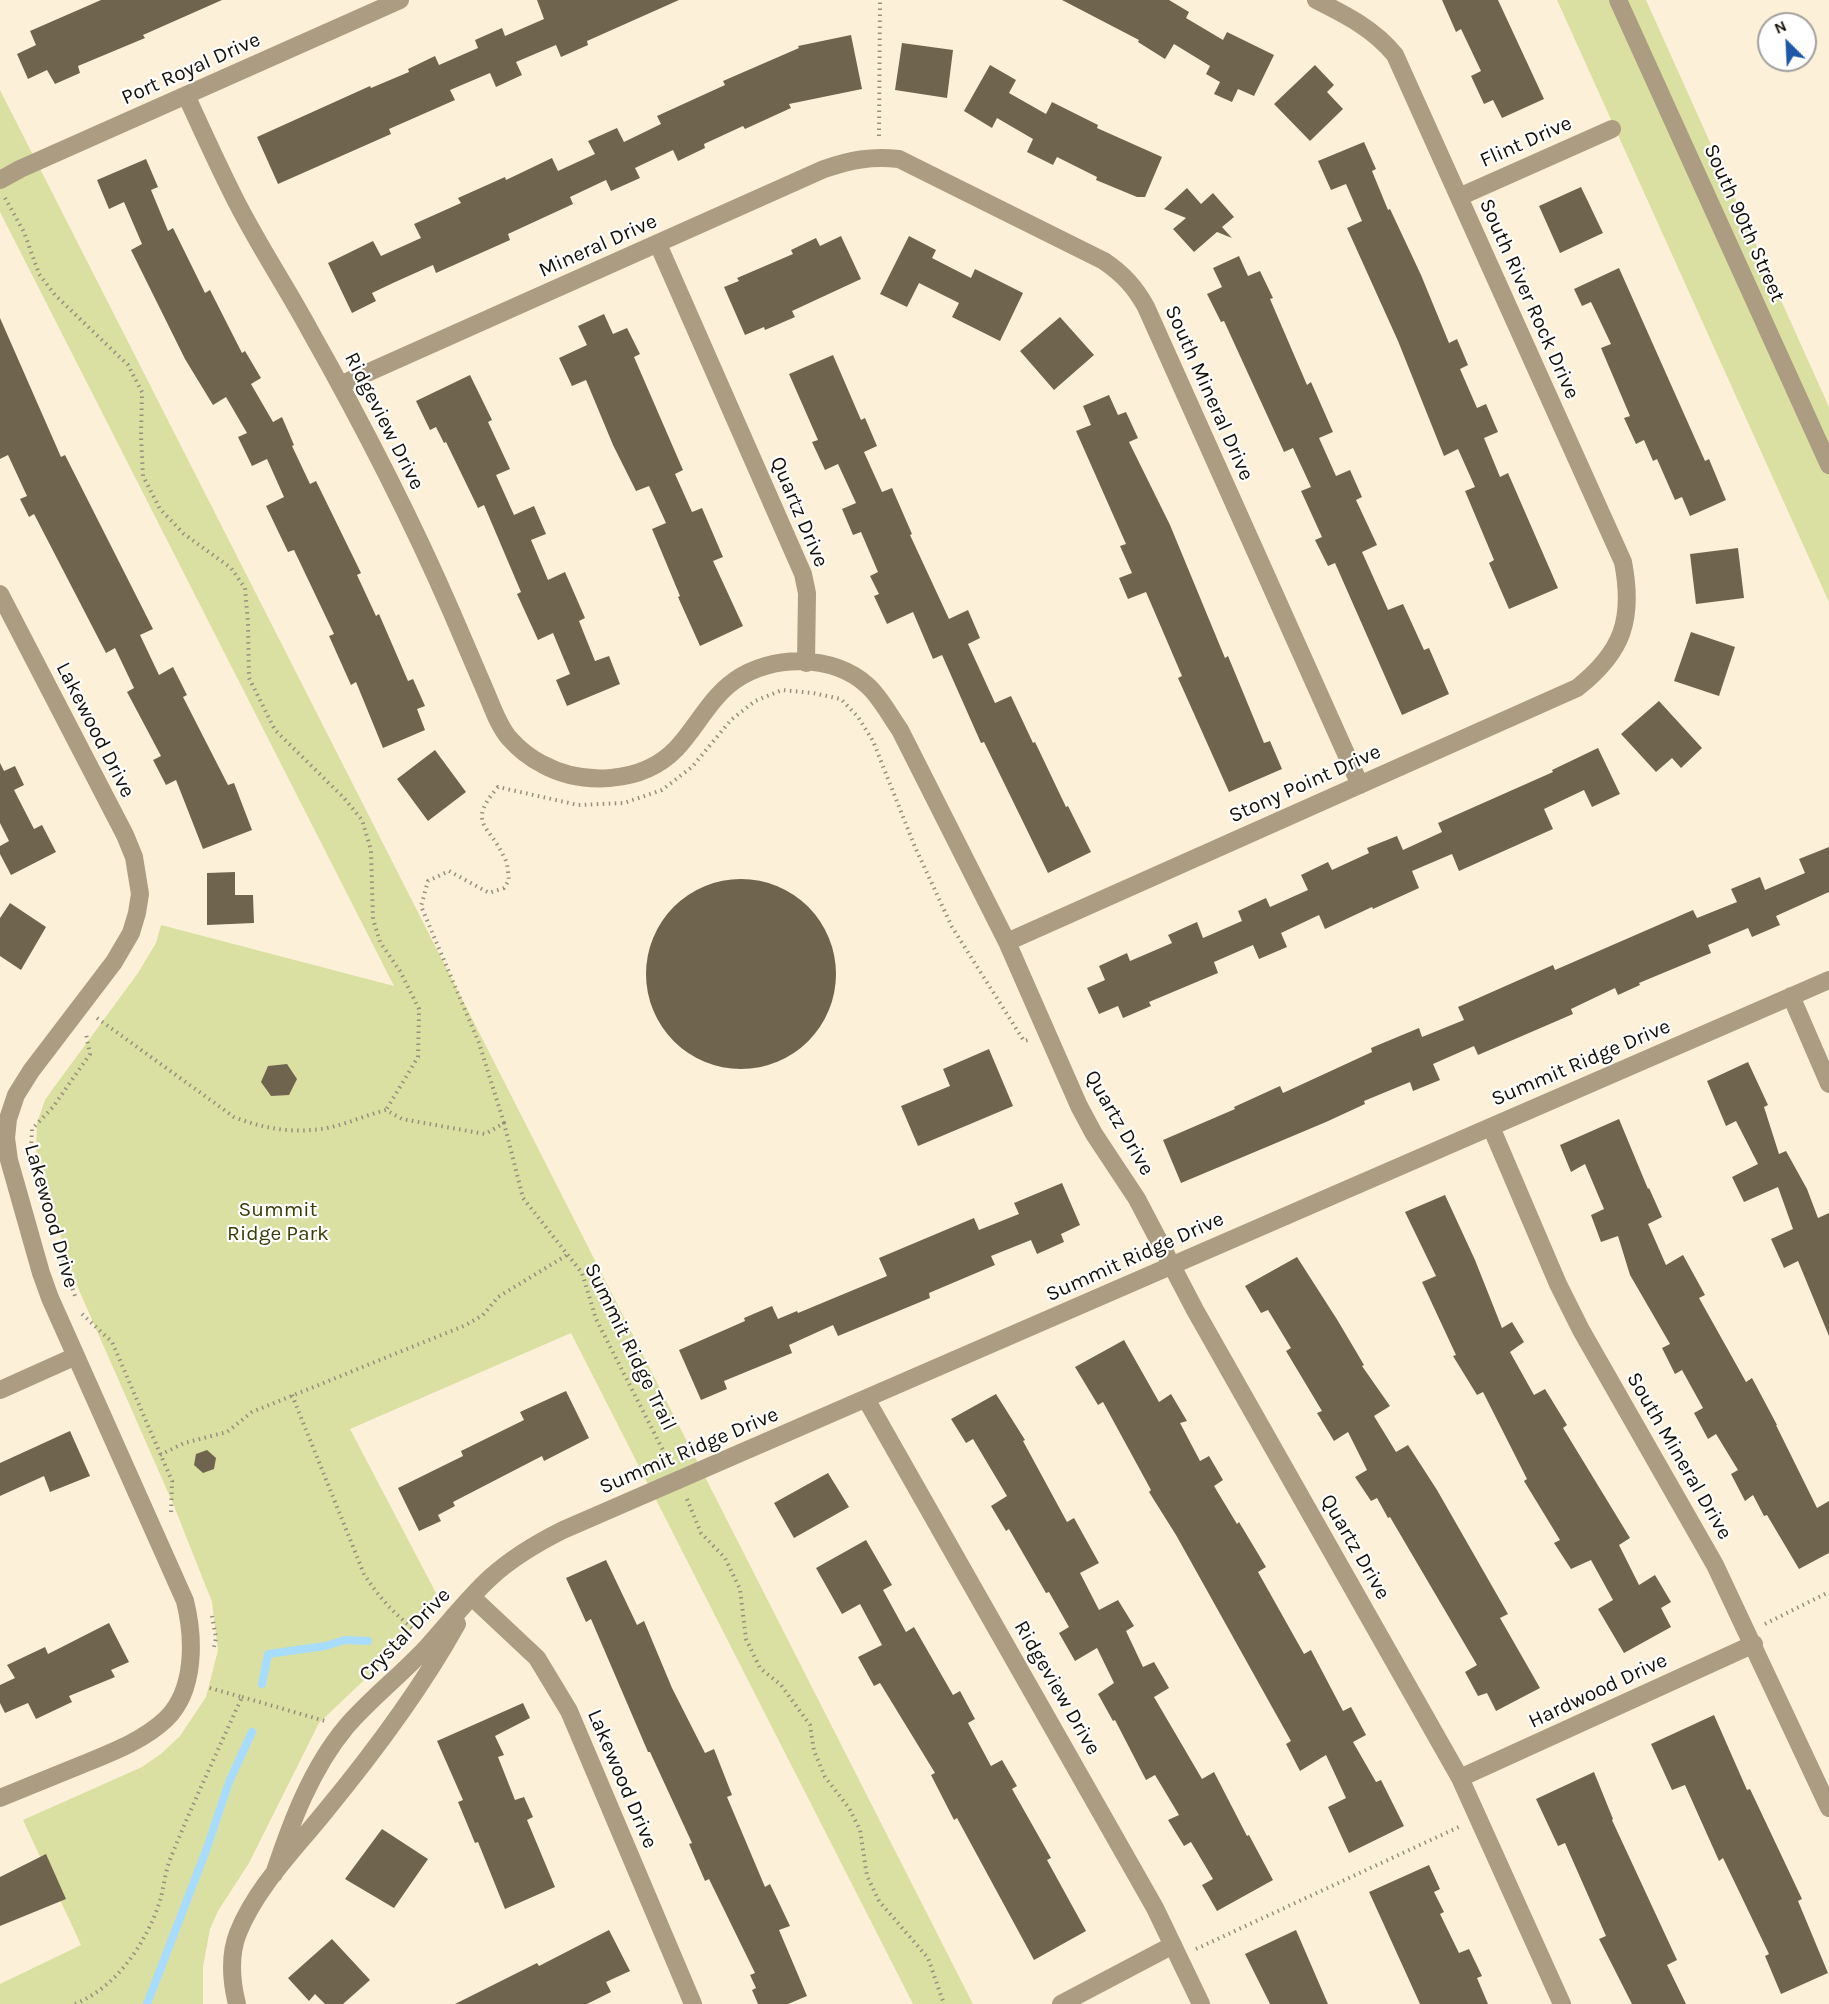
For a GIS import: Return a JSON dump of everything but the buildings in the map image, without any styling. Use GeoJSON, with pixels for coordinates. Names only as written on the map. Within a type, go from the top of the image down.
{"type":"FeatureCollection","features":[{"type":"Feature","properties":{"kind":"street","name":"Port Royal Drive"},"geometry":{"type":"LineString","coordinates":[[2,188],[20,169],[400,0]]}},
{"type":"Feature","properties":{"kind":"street","name":"South River Rock Drive"},"geometry":{"type":"LineString","coordinates":[[1316,0],[1351,17],[1383,40],[1395,56],[1459,196],[1623,562],[1628,603],[1619,639],[1612,655]]}},
{"type":"Feature","properties":{"kind":"street","name":"South 90th Street"},"geometry":{"type":"LineString","coordinates":[[1618,0],[1829,465]]}},
{"type":"Feature","properties":{"kind":"street","name":"Ridgeview Drive"},"geometry":{"type":"LineString","coordinates":[[186,95],[233,196],[340,385],[439,584],[496,716],[508,737],[525,753],[541,764],[565,775],[589,779],[611,779],[634,773],[656,764],[673,752],[717,696],[734,681],[755,669],[776,663],[806,663]]}},
{"type":"Feature","properties":{"kind":"street","name":"Flint Drive"},"geometry":{"type":"LineString","coordinates":[[1459,196],[1612,129]]}},
{"type":"Feature","properties":{"kind":"street","name":"Mineral Drive"},"geometry":{"type":"LineString","coordinates":[[340,385],[824,170],[851,160],[876,156]]}},
{"type":"Feature","properties":{"kind":"street","name":"South Mineral Drive"},"geometry":{"type":"LineString","coordinates":[[876,156],[899,159],[919,167],[1094,256],[1121,273],[1136,288],[1360,784]]}},
{"type":"Feature","properties":{"kind":"street","name":"Quartz Drive"},"geometry":{"type":"LineString","coordinates":[[658,244],[802,574],[807,594],[806,663],[829,666],[848,672],[868,686],[900,730],[1007,942],[1079,1106],[1094,1134],[1137,1199],[1201,1321],[1460,1778],[1562,2004]]}},
{"type":"Feature","properties":{"kind":"street","name":"Lakewood Drive"},"geometry":{"type":"LineString","coordinates":[[0,594],[124,835],[134,857],[140,894],[131,933],[114,962],[30,1071],[4,1118],[9,1160],[41,1273],[185,1600],[191,1622],[192,1647],[187,1678],[179,1699],[168,1717],[146,1734],[114,1751],[0,1798]]}},
{"type":"Feature","properties":{"kind":"street","name":"Stony Point Drive"},"geometry":{"type":"LineString","coordinates":[[1007,942],[1577,688],[1597,672],[1612,655]]}},
{"type":"Feature","properties":{"kind":"street","name":"Summit Ridge Drive"},"geometry":{"type":"LineString","coordinates":[[472,1597],[505,1564],[563,1530],[1829,980]]}},
{"type":"Feature","properties":{"kind":"street"},"geometry":{"type":"LineString","coordinates":[[1791,996],[1829,1084]]}},
{"type":"Feature","properties":{"kind":"street","name":"South Mineral Drive"},"geometry":{"type":"LineString","coordinates":[[1491,1127],[1558,1284],[1581,1329],[1716,1565],[1829,1808]]}},
{"type":"Feature","properties":{"kind":"street"},"geometry":{"type":"LineString","coordinates":[[0,1389],[76,1356]]}},
{"type":"Feature","properties":{"kind":"street","name":"Ridgeview Drive"},"geometry":{"type":"LineString","coordinates":[[866,1398],[1155,1908],[1201,2004]]}},
{"type":"Feature","properties":{"kind":"street","name":"Lakewood Drive"},"geometry":{"type":"LineString","coordinates":[[472,1597],[537,1658],[569,1712],[693,2004]]}},
{"type":"Feature","properties":{"kind":"street","name":"Crystal Drive"},"geometry":{"type":"LineString","coordinates":[[274,1874],[288,1831],[304,1795],[317,1770],[346,1727],[402,1673],[472,1597]]}},
{"type":"Feature","properties":{"kind":"street","name":"Crystal Drive"},"geometry":{"type":"LineString","coordinates":[[237,2004],[232,1981],[232,1957],[246,1915],[274,1874],[358,1769],[443,1649],[472,1597]]}},
{"type":"Feature","properties":{"kind":"street","name":"Hardwood Drive"},"geometry":{"type":"LineString","coordinates":[[1460,1778],[1751,1639]]}},
{"type":"Feature","properties":{"kind":"street"},"geometry":{"type":"LineString","coordinates":[[1061,2004],[1176,1951]]}},
{"type":"Feature","properties":{"kind":"path"},"geometry":{"type":"LineString","coordinates":[[879,135],[880,0]]}},
{"type":"Feature","properties":{"kind":"path"},"geometry":{"type":"LineString","coordinates":[[2,188],[24,232],[39,274],[55,295],[128,365],[142,392],[143,476],[160,509],[184,534],[231,568],[245,588],[249,678],[275,730],[344,798],[362,820],[371,850],[374,918],[380,942],[400,971],[419,1009],[418,1057],[386,1110],[327,1128],[285,1131],[267,1128],[234,1117],[165,1068]]}},
{"type":"Feature","properties":{"kind":"path","name":"Summit Ridge Trail"},"geometry":{"type":"LineString","coordinates":[[944,2004],[928,1958],[879,1901],[867,1876],[860,1830],[849,1808],[825,1777],[814,1751],[810,1725],[781,1685],[760,1668],[755,1658],[746,1639],[740,1589],[725,1558],[701,1533],[679,1480],[596,1319],[582,1273],[523,1198],[504,1124],[479,1043],[421,906],[428,881],[449,871],[489,893],[504,888],[509,880],[505,858],[482,823],[484,803],[498,787],[578,805],[624,803],[663,790],[692,768],[731,720],[755,701],[782,690],[813,693],[841,699],[858,717],[873,741],[915,847],[952,927],[1024,1041],[1046,1032]]}},
{"type":"Feature","properties":{"kind":"path"},"geometry":{"type":"LineString","coordinates":[[386,1110],[402,1119],[485,1134],[504,1124]]}},
{"type":"Feature","properties":{"kind":"path"},"geometry":{"type":"LineString","coordinates":[[160,1455],[184,1443],[227,1432],[252,1412],[466,1325],[483,1315],[498,1297],[567,1255]]}},
{"type":"Feature","properties":{"kind":"path"},"geometry":{"type":"LineString","coordinates":[[292,1395],[364,1574],[377,1594],[400,1619],[418,1633]]}},
{"type":"Feature","properties":{"kind":"path"},"geometry":{"type":"LineString","coordinates":[[1751,1639],[1829,1592]]}},
{"type":"Feature","properties":{"kind":"path"},"geometry":{"type":"LineString","coordinates":[[242,1697],[346,1727]]}},
{"type":"Feature","properties":{"kind":"path"},"geometry":{"type":"LineString","coordinates":[[1176,1951],[1478,1818]]}},
{"type":"Feature","properties":{"kind":"green space"},"geometry":{"type":"Polygon","coordinates":[[[1557,0],[1646,0],[1829,407],[1829,602],[1557,0]]]}},
{"type":"Feature","properties":{"kind":"green space","name":"Summit Ridge Park"},"geometry":{"type":"Polygon","coordinates":[[[0,90],[973,2004],[913,2004],[571,1333],[350,1429],[436,1593],[399,1647],[319,1723],[249,1863],[218,1911],[210,1929],[203,1967],[203,2004],[0,2004],[0,1984],[81,1945],[23,1820],[142,1767],[162,1753],[180,1736],[206,1697],[218,1650],[212,1602],[174,1506],[71,1272],[36,1150],[37,1123],[45,1100],[138,973],[156,943],[161,925],[394,986],[0,212],[0,90]]]}},
{"type":"Feature","properties":{"kind":"waterway"},"geometry":{"type":"LineString","coordinates":[[262,1684],[268,1654],[325,1646],[345,1640],[368,1641]]}},
{"type":"Feature","properties":{"kind":"waterway"},"geometry":{"type":"LineString","coordinates":[[147,2004],[207,1848],[229,1782],[252,1732]]}}]}
